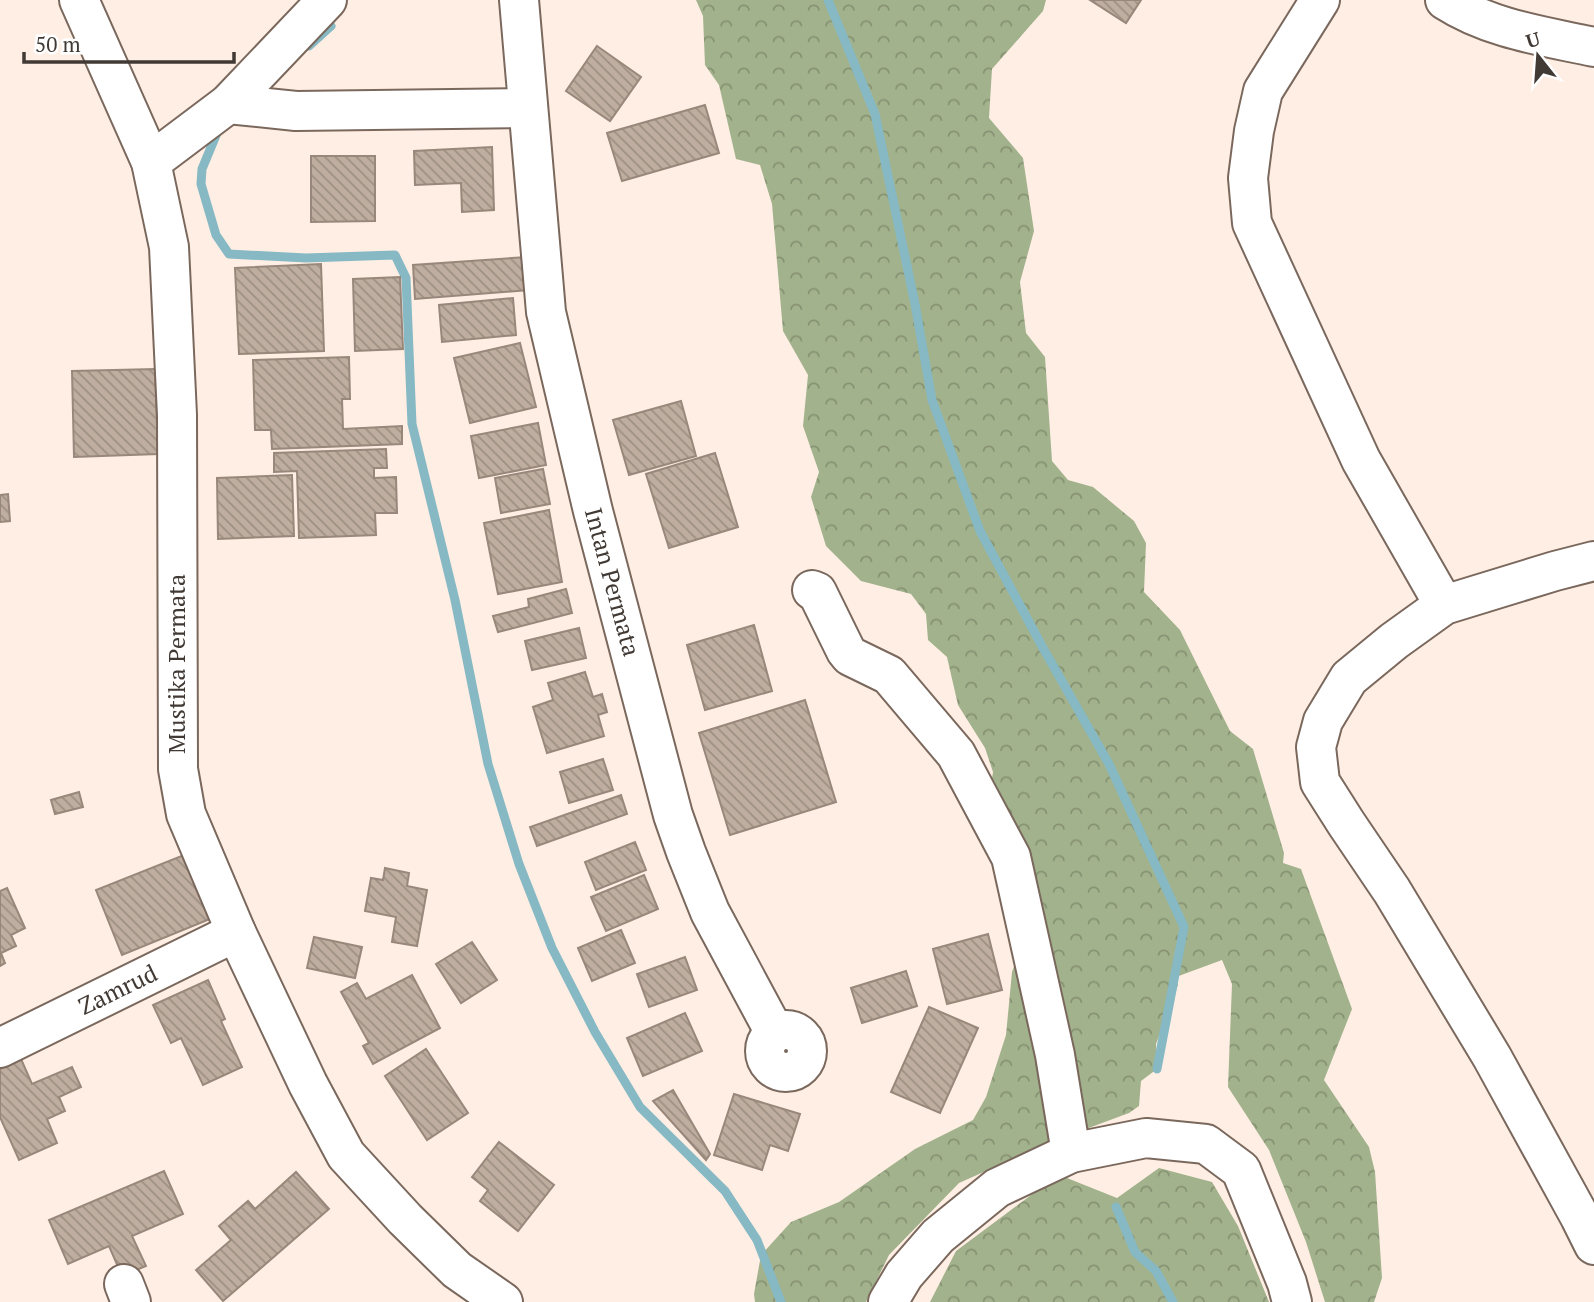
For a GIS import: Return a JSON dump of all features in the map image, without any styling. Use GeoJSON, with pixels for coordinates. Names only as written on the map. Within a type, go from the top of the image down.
{"type":"FeatureCollection","features":[{"type":"Feature","properties":{"kind":"street","name":"Mustika Permata"},"geometry":{"type":"LineString","coordinates":[[79,0],[151,162],[169,247],[177,402],[178,769],[186,814],[236,932],[308,1084],[346,1155],[457,1270],[503,1302]]}},
{"type":"Feature","properties":{"kind":"street"},"geometry":{"type":"LineString","coordinates":[[151,162],[228,104],[327,0]]}},
{"type":"Feature","properties":{"kind":"street","name":"Intan Permata"},"geometry":{"type":"LineString","coordinates":[[519,0],[545,312],[593,511],[673,815],[710,912],[775,1033]]}},
{"type":"Feature","properties":{"kind":"street"},"geometry":{"type":"LineString","coordinates":[[1320,0],[1263,91],[1248,178],[1252,223],[1361,460],[1444,605]]}},
{"type":"Feature","properties":{"kind":"street"},"geometry":{"type":"LineString","coordinates":[[1446,0],[1463,12],[1507,29],[1594,47]]}},
{"type":"Feature","properties":{"kind":"street"},"geometry":{"type":"LineString","coordinates":[[228,104],[296,111],[527,108]]}},
{"type":"Feature","properties":{"kind":"street"},"geometry":{"type":"LineString","coordinates":[[1594,561],[1444,605],[1349,678],[1323,721],[1316,747],[1320,782],[1392,891],[1485,1045],[1594,1245]]}},
{"type":"Feature","properties":{"kind":"street"},"geometry":{"type":"LineString","coordinates":[[812,590],[817,592],[849,656],[889,675],[956,754],[1011,857],[1055,1055],[1071,1153]]}},
{"type":"Feature","properties":{"kind":"street","name":"Zamrud"},"geometry":{"type":"LineString","coordinates":[[0,1048],[236,932]]}},
{"type":"Feature","properties":{"kind":"street"},"geometry":{"type":"LineString","coordinates":[[888,1302],[904,1275],[938,1236],[997,1188],[1071,1153],[1146,1138],[1206,1144],[1241,1170],[1287,1283],[1292,1302]]}},
{"type":"Feature","properties":{"kind":"green space"},"geometry":{"type":"Polygon","coordinates":[[[696,0],[1046,0],[1043,11],[992,69],[989,118],[1023,158],[1034,231],[1020,282],[1026,333],[1045,357],[1052,461],[1068,480],[1093,487],[1134,521],[1146,543],[1144,592],[1180,630],[1230,731],[1253,749],[1284,853],[1283,863],[1301,869],[1352,1009],[1324,1080],[1369,1147],[1375,1172],[1382,1278],[1374,1302],[1325,1302],[1306,1242],[1269,1150],[1228,1087],[1232,984],[1222,960],[1176,977],[1178,985],[1156,1044],[1157,1069],[1141,1081],[1139,1106],[1129,1113],[1051,1142],[959,1183],[889,1255],[866,1302],[755,1302],[761,1255],[791,1222],[839,1202],[915,1149],[973,1120],[986,1097],[1006,1035],[1012,972],[1021,947],[989,798],[993,772],[985,748],[958,705],[947,657],[928,640],[926,614],[911,594],[861,581],[826,546],[811,497],[819,472],[803,426],[808,375],[783,331],[772,204],[760,165],[736,159],[719,85],[705,65],[703,16],[696,0]]]}},
{"type":"Feature","properties":{"kind":"green space"},"geometry":{"type":"Polygon","coordinates":[[[1159,1168],[1212,1182],[1238,1226],[1269,1302],[930,1302],[956,1251],[1042,1187],[1067,1178],[1117,1198],[1159,1168]]]}},
{"type":"Feature","properties":{"kind":"building"},"geometry":{"type":"Polygon","coordinates":[[[1090,0],[1141,0],[1126,23],[1090,0]]]}},
{"type":"Feature","properties":{"kind":"building"},"geometry":{"type":"Polygon","coordinates":[[[597,46],[641,77],[610,121],[566,91],[597,46]]]}},
{"type":"Feature","properties":{"kind":"building"},"geometry":{"type":"Polygon","coordinates":[[[705,105],[719,153],[622,181],[607,133],[705,105]]]}},
{"type":"Feature","properties":{"kind":"building"},"geometry":{"type":"Polygon","coordinates":[[[492,147],[494,210],[462,212],[461,183],[415,185],[414,151],[492,147]]]}},
{"type":"Feature","properties":{"kind":"building"},"geometry":{"type":"Polygon","coordinates":[[[311,156],[375,156],[375,221],[311,222],[311,156]]]}},
{"type":"Feature","properties":{"kind":"building"},"geometry":{"type":"Polygon","coordinates":[[[526,257],[529,290],[415,299],[413,265],[526,257]]]}},
{"type":"Feature","properties":{"kind":"building"},"geometry":{"type":"Polygon","coordinates":[[[321,264],[324,351],[239,354],[235,268],[321,264]]]}},
{"type":"Feature","properties":{"kind":"building"},"geometry":{"type":"Polygon","coordinates":[[[400,277],[403,349],[355,351],[353,279],[400,277]]]}},
{"type":"Feature","properties":{"kind":"building"},"geometry":{"type":"Polygon","coordinates":[[[513,298],[516,335],[442,342],[439,305],[513,298]]]}},
{"type":"Feature","properties":{"kind":"building"},"geometry":{"type":"Polygon","coordinates":[[[520,343],[536,407],[470,423],[454,358],[520,343]]]}},
{"type":"Feature","properties":{"kind":"building"},"geometry":{"type":"Polygon","coordinates":[[[349,357],[350,399],[342,399],[343,429],[402,426],[402,444],[272,449],[271,430],[255,430],[253,360],[349,357]]]}},
{"type":"Feature","properties":{"kind":"building"},"geometry":{"type":"Polygon","coordinates":[[[155,369],[158,454],[74,457],[72,371],[155,369]]]}},
{"type":"Feature","properties":{"kind":"building"},"geometry":{"type":"Polygon","coordinates":[[[681,401],[696,456],[629,475],[613,420],[681,401]]]}},
{"type":"Feature","properties":{"kind":"building"},"geometry":{"type":"Polygon","coordinates":[[[538,423],[546,465],[479,478],[471,436],[538,423]]]}},
{"type":"Feature","properties":{"kind":"building"},"geometry":{"type":"Polygon","coordinates":[[[386,449],[387,468],[374,468],[374,478],[396,477],[397,513],[375,513],[376,535],[299,538],[297,471],[274,472],[274,453],[386,449]]]}},
{"type":"Feature","properties":{"kind":"building"},"geometry":{"type":"Polygon","coordinates":[[[715,453],[738,527],[669,548],[646,474],[715,453]]]}},
{"type":"Feature","properties":{"kind":"building"},"geometry":{"type":"Polygon","coordinates":[[[543,469],[550,504],[501,513],[495,478],[543,469]]]}},
{"type":"Feature","properties":{"kind":"building"},"geometry":{"type":"Polygon","coordinates":[[[292,475],[294,536],[218,539],[217,478],[292,475]]]}},
{"type":"Feature","properties":{"kind":"building"},"geometry":{"type":"Polygon","coordinates":[[[8,494],[10,521],[0,522],[0,495],[8,494]]]}},
{"type":"Feature","properties":{"kind":"building"},"geometry":{"type":"Polygon","coordinates":[[[549,510],[562,582],[498,594],[484,523],[549,510]]]}},
{"type":"Feature","properties":{"kind":"building"},"geometry":{"type":"Polygon","coordinates":[[[566,589],[572,613],[498,632],[493,616],[529,607],[528,599],[566,589]]]}},
{"type":"Feature","properties":{"kind":"building"},"geometry":{"type":"Polygon","coordinates":[[[754,625],[772,691],[705,710],[687,645],[754,625]]]}},
{"type":"Feature","properties":{"kind":"building"},"geometry":{"type":"Polygon","coordinates":[[[579,628],[586,658],[532,670],[525,641],[579,628]]]}},
{"type":"Feature","properties":{"kind":"building"},"geometry":{"type":"Polygon","coordinates":[[[585,672],[593,697],[602,694],[607,712],[598,715],[604,736],[547,753],[533,707],[553,700],[548,683],[585,672]]]}},
{"type":"Feature","properties":{"kind":"building"},"geometry":{"type":"Polygon","coordinates":[[[805,700],[836,802],[730,835],[699,733],[805,700]]]}},
{"type":"Feature","properties":{"kind":"building"},"geometry":{"type":"Polygon","coordinates":[[[603,759],[613,790],[569,803],[560,772],[603,759]]]}},
{"type":"Feature","properties":{"kind":"building"},"geometry":{"type":"Polygon","coordinates":[[[79,792],[83,807],[55,814],[51,800],[79,792]]]}},
{"type":"Feature","properties":{"kind":"building"},"geometry":{"type":"Polygon","coordinates":[[[621,795],[627,814],[537,846],[530,827],[621,795]]]}},
{"type":"Feature","properties":{"kind":"building"},"geometry":{"type":"Polygon","coordinates":[[[635,842],[646,870],[596,890],[585,862],[635,842]]]}},
{"type":"Feature","properties":{"kind":"building"},"geometry":{"type":"Polygon","coordinates":[[[184,855],[210,919],[122,955],[96,890],[184,855]]]}},
{"type":"Feature","properties":{"kind":"building"},"geometry":{"type":"Polygon","coordinates":[[[385,868],[409,873],[407,886],[427,890],[417,946],[392,942],[396,917],[365,911],[371,878],[383,880],[385,868]]]}},
{"type":"Feature","properties":{"kind":"building"},"geometry":{"type":"Polygon","coordinates":[[[644,875],[658,909],[606,931],[591,897],[644,875]]]}},
{"type":"Feature","properties":{"kind":"building"},"geometry":{"type":"Polygon","coordinates":[[[7,888],[25,928],[11,935],[16,946],[1,953],[5,963],[0,966],[0,891],[7,888]]]}},
{"type":"Feature","properties":{"kind":"building"},"geometry":{"type":"Polygon","coordinates":[[[621,930],[635,963],[592,981],[578,948],[621,930]]]}},
{"type":"Feature","properties":{"kind":"building"},"geometry":{"type":"Polygon","coordinates":[[[988,934],[1002,990],[947,1004],[933,949],[988,934]]]}},
{"type":"Feature","properties":{"kind":"building"},"geometry":{"type":"Polygon","coordinates":[[[314,937],[362,947],[355,978],[307,968],[314,937]]]}},
{"type":"Feature","properties":{"kind":"building"},"geometry":{"type":"Polygon","coordinates":[[[472,942],[497,980],[461,1003],[436,964],[472,942]]]}},
{"type":"Feature","properties":{"kind":"building"},"geometry":{"type":"Polygon","coordinates":[[[685,957],[697,990],[649,1007],[637,974],[685,957]]]}},
{"type":"Feature","properties":{"kind":"building"},"geometry":{"type":"Polygon","coordinates":[[[906,971],[917,1006],[862,1023],[851,988],[906,971]]]}},
{"type":"Feature","properties":{"kind":"building"},"geometry":{"type":"Polygon","coordinates":[[[412,975],[440,1028],[373,1064],[363,1046],[369,1043],[341,992],[357,983],[366,999],[412,975]]]}},
{"type":"Feature","properties":{"kind":"building"},"geometry":{"type":"Polygon","coordinates":[[[208,980],[225,1019],[221,1021],[242,1067],[203,1085],[181,1038],[171,1043],[153,1005],[208,980]]]}},
{"type":"Feature","properties":{"kind":"building"},"geometry":{"type":"Polygon","coordinates":[[[929,1007],[978,1028],[940,1113],[891,1092],[929,1007]]]}},
{"type":"Feature","properties":{"kind":"building"},"geometry":{"type":"Polygon","coordinates":[[[685,1013],[702,1051],[643,1076],[627,1038],[685,1013]]]}},
{"type":"Feature","properties":{"kind":"building"},"geometry":{"type":"Polygon","coordinates":[[[426,1049],[468,1113],[427,1140],[385,1076],[426,1049]]]}},
{"type":"Feature","properties":{"kind":"building"},"geometry":{"type":"Polygon","coordinates":[[[21,1059],[32,1084],[72,1067],[81,1087],[59,1097],[65,1111],[47,1119],[57,1143],[19,1160],[0,1117],[0,1069],[21,1059]]]}},
{"type":"Feature","properties":{"kind":"building"},"geometry":{"type":"Polygon","coordinates":[[[673,1090],[710,1154],[706,1160],[653,1101],[673,1090]]]}},
{"type":"Feature","properties":{"kind":"building"},"geometry":{"type":"Polygon","coordinates":[[[734,1094],[800,1114],[788,1151],[770,1145],[762,1170],[714,1155],[734,1094]]]}},
{"type":"Feature","properties":{"kind":"building"},"geometry":{"type":"Polygon","coordinates":[[[499,1142],[554,1185],[518,1231],[480,1201],[488,1190],[472,1177],[499,1142]]]}},
{"type":"Feature","properties":{"kind":"building"},"geometry":{"type":"Polygon","coordinates":[[[164,1171],[183,1214],[132,1236],[146,1266],[122,1276],[109,1246],[68,1264],[49,1220],[164,1171]]]}},
{"type":"Feature","properties":{"kind":"building"},"geometry":{"type":"Polygon","coordinates":[[[296,1172],[329,1209],[223,1301],[196,1270],[231,1240],[219,1226],[248,1201],[255,1209],[296,1172]]]}},
{"type":"Feature","properties":{"kind":"waterway"},"geometry":{"type":"LineString","coordinates":[[828,0],[875,114],[932,400],[980,531],[1109,764],[1184,927],[1157,1069]]}},
{"type":"Feature","properties":{"kind":"waterway"},"geometry":{"type":"LineString","coordinates":[[309,46],[331,26],[324,16]]}},
{"type":"Feature","properties":{"kind":"waterway"},"geometry":{"type":"LineString","coordinates":[[219,128],[202,169],[201,184],[216,235],[229,254],[306,258],[395,255],[406,278],[412,424],[455,600],[488,764],[519,864],[552,948],[595,1032],[640,1107],[725,1191],[757,1240],[781,1302]]}},
{"type":"Feature","properties":{"kind":"waterway"},"geometry":{"type":"LineString","coordinates":[[1116,1207],[1135,1252],[1156,1271],[1173,1302]]}}]}
